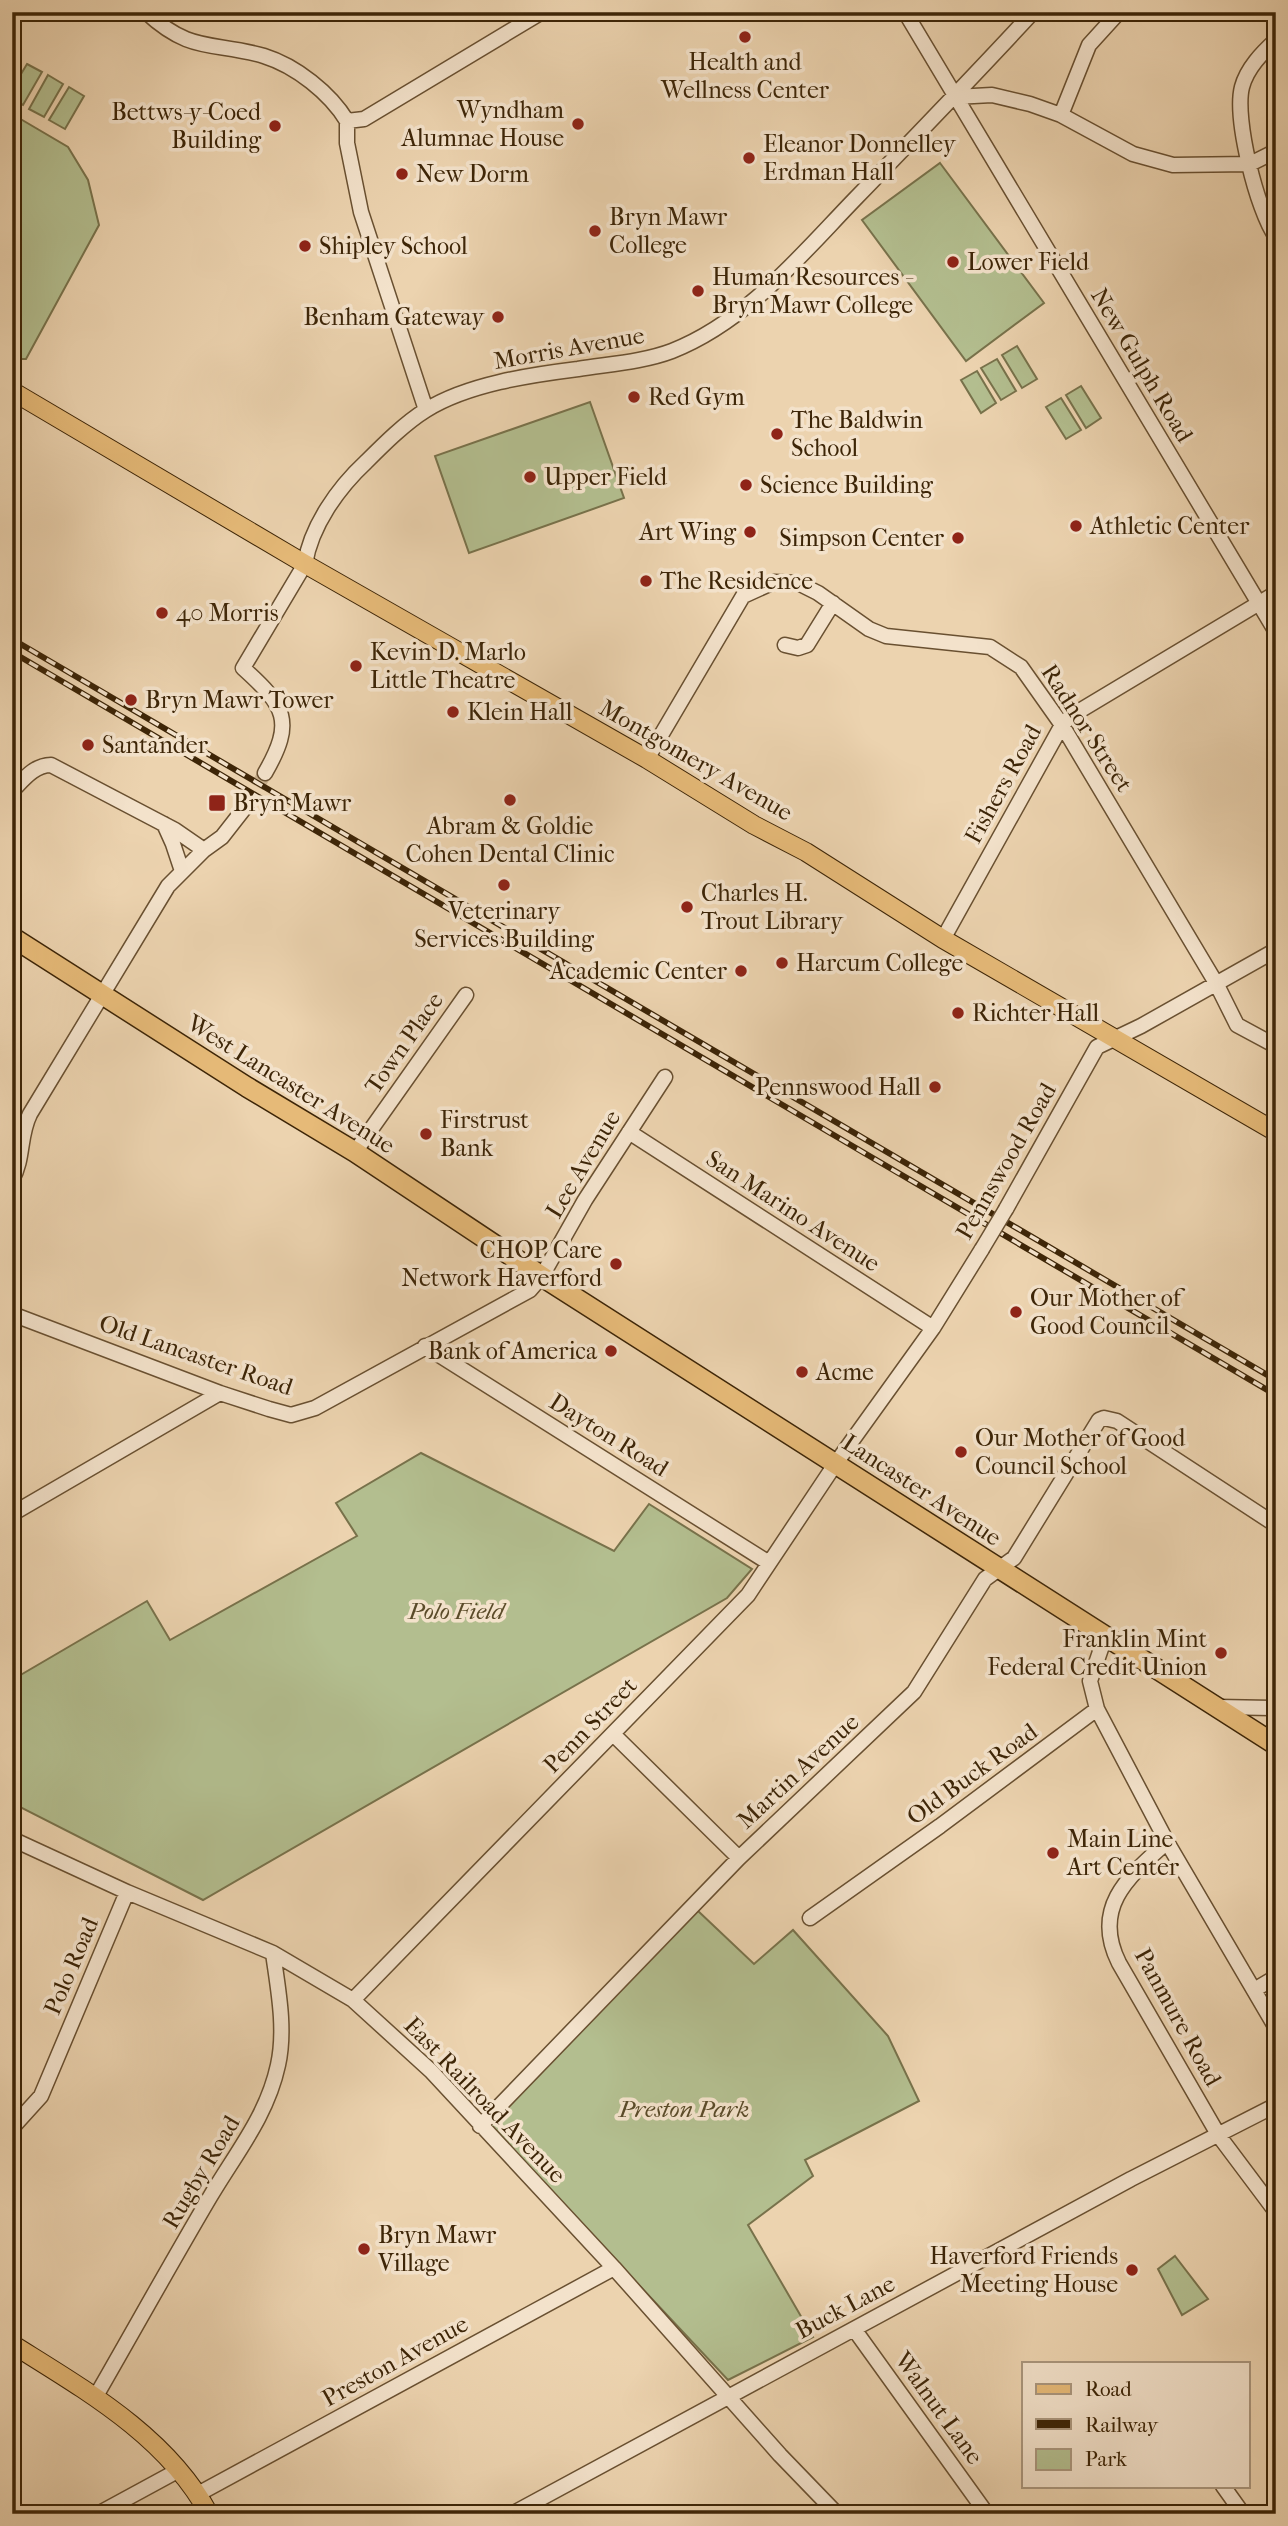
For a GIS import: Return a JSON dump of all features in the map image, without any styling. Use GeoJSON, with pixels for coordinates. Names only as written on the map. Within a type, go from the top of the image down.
{"type":"FeatureCollection","features":[{"type":"Feature","properties":{"kind":"highway","name":"West Lancaster Avenue"},"geometry":{"type":"LineString","coordinates":[[12,937],[247,1087],[355,1152],[542,1276]]}},
{"type":"Feature","properties":{"kind":"highway","name":"Lancaster Avenue"},"geometry":{"type":"LineString","coordinates":[[542,1276],[1276,1745]]}},
{"type":"Feature","properties":{"kind":"main road","name":"Montgomery Avenue"},"geometry":{"type":"LineString","coordinates":[[12,391],[304,565],[647,759],[754,825],[806,852],[943,939],[1276,1132]]}},
{"type":"Feature","properties":{"kind":"main road"},"geometry":{"type":"LineString","coordinates":[[12,2344],[96,2396],[138,2430],[179,2470],[198,2494],[209,2514]]}},
{"type":"Feature","properties":{"kind":"street"},"geometry":{"type":"LineString","coordinates":[[146,12],[164,28],[187,41],[263,56],[282,63],[336,104],[347,121],[347,143],[361,212],[426,410]]}},
{"type":"Feature","properties":{"kind":"street"},"geometry":{"type":"LineString","coordinates":[[347,121],[364,119],[542,12]]}},
{"type":"Feature","properties":{"kind":"street","name":"New Gulph Road"},"geometry":{"type":"LineString","coordinates":[[905,12],[1276,632]]}},
{"type":"Feature","properties":{"kind":"street","name":"Morris Avenue"},"geometry":{"type":"LineString","coordinates":[[265,774],[279,748],[282,724],[280,712],[269,692],[243,668],[304,565],[307,548],[329,506],[354,474],[426,410],[469,391],[500,381],[632,361],[671,351],[713,330],[760,295],[955,97],[1033,12]]}},
{"type":"Feature","properties":{"kind":"street"},"geometry":{"type":"LineString","coordinates":[[1060,115],[1089,45],[1119,12]]}},
{"type":"Feature","properties":{"kind":"street"},"geometry":{"type":"LineString","coordinates":[[1276,40],[1249,70],[1242,86],[1240,114],[1260,205],[1276,237]]}},
{"type":"Feature","properties":{"kind":"street"},"geometry":{"type":"LineString","coordinates":[[955,97],[992,95],[1030,104],[1060,115],[1133,153],[1172,165],[1250,164],[1276,151]]}},
{"type":"Feature","properties":{"kind":"street","name":"Radnor Street"},"geometry":{"type":"LineString","coordinates":[[647,759],[743,596],[774,582],[798,583],[818,593],[869,629],[886,636],[990,647],[1021,667],[1062,725],[1216,983],[1237,1025],[1276,1046]]}},
{"type":"Feature","properties":{"kind":"street","name":"Fishers Road"},"geometry":{"type":"LineString","coordinates":[[943,939],[1062,725],[1071,716],[1276,593]]}},
{"type":"Feature","properties":{"kind":"street"},"geometry":{"type":"LineString","coordinates":[[785,645],[798,648],[807,645],[833,603]]}},
{"type":"Feature","properties":{"kind":"street"},"geometry":{"type":"LineString","coordinates":[[12,791],[31,772],[42,765],[51,765],[163,823],[204,850]]}},
{"type":"Feature","properties":{"kind":"street"},"geometry":{"type":"LineString","coordinates":[[12,1180],[21,1158],[23,1129],[168,886],[222,836],[247,805]]}},
{"type":"Feature","properties":{"kind":"street"},"geometry":{"type":"LineString","coordinates":[[163,823],[182,871]]}},
{"type":"Feature","properties":{"kind":"street","name":"Pennswood Road"},"geometry":{"type":"LineString","coordinates":[[836,1463],[933,1328],[1006,1209],[1097,1047],[1276,950]]}},
{"type":"Feature","properties":{"kind":"street","name":"Town Place"},"geometry":{"type":"LineString","coordinates":[[355,1152],[466,995]]}},
{"type":"Feature","properties":{"kind":"street","name":"Lee Avenue"},"geometry":{"type":"LineString","coordinates":[[542,1276],[665,1077]]}},
{"type":"Feature","properties":{"kind":"street","name":"San Marino Avenue"},"geometry":{"type":"LineString","coordinates":[[629,1132],[933,1328]]}},
{"type":"Feature","properties":{"kind":"street","name":"Old Lancaster Road"},"geometry":{"type":"LineString","coordinates":[[12,1314],[220,1393],[291,1415],[315,1408],[530,1290],[542,1276]]}},
{"type":"Feature","properties":{"kind":"street","name":"Dayton Road"},"geometry":{"type":"LineString","coordinates":[[425,1346],[769,1563]]}},
{"type":"Feature","properties":{"kind":"street"},"geometry":{"type":"LineString","coordinates":[[12,1514],[220,1393]]}},
{"type":"Feature","properties":{"kind":"street","name":"Martin Avenue"},"geometry":{"type":"LineString","coordinates":[[480,2126],[739,1858],[914,1692],[985,1579],[1014,1558],[1095,1424],[1104,1418],[1117,1421],[1276,1525]]}},
{"type":"Feature","properties":{"kind":"street","name":"Penn Street"},"geometry":{"type":"LineString","coordinates":[[353,2000],[748,1595],[836,1463]]}},
{"type":"Feature","properties":{"kind":"street"},"geometry":{"type":"LineString","coordinates":[[1105,1637],[1090,1681],[1097,1709],[1167,1842],[1276,2028]]}},
{"type":"Feature","properties":{"kind":"street"},"geometry":{"type":"LineString","coordinates":[[1217,1707],[1276,1708]]}},
{"type":"Feature","properties":{"kind":"street","name":"Old Buck Road"},"geometry":{"type":"LineString","coordinates":[[810,1918],[982,1796],[1097,1709]]}},
{"type":"Feature","properties":{"kind":"street"},"geometry":{"type":"LineString","coordinates":[[613,1734],[739,1858]]}},
{"type":"Feature","properties":{"kind":"street","name":"East Railroad Avenue"},"geometry":{"type":"LineString","coordinates":[[12,1839],[127,1892],[273,1953],[353,2000],[431,2071],[614,2268],[780,2455],[837,2514]]}},
{"type":"Feature","properties":{"kind":"street","name":"Panmure Road"},"geometry":{"type":"LineString","coordinates":[[1167,1842],[1133,1872],[1119,1890],[1113,1906],[1112,1943],[1119,1964],[1219,2136],[1276,2213]]}},
{"type":"Feature","properties":{"kind":"street","name":"Polo Road"},"geometry":{"type":"LineString","coordinates":[[12,2129],[41,2096],[127,1892]]}},
{"type":"Feature","properties":{"kind":"street","name":"Rugby Road"},"geometry":{"type":"LineString","coordinates":[[96,2396],[212,2194],[248,2140],[270,2096],[279,2062],[281,2036],[273,1953]]}},
{"type":"Feature","properties":{"kind":"street"},"geometry":{"type":"LineString","coordinates":[[1254,1990],[1276,1977]]}},
{"type":"Feature","properties":{"kind":"street","name":"Buck Lane"},"geometry":{"type":"LineString","coordinates":[[512,2514],[1130,2179],[1276,2105]]}},
{"type":"Feature","properties":{"kind":"street","name":"Preston Avenue"},"geometry":{"type":"LineString","coordinates":[[198,2494],[614,2268]]}},
{"type":"Feature","properties":{"kind":"street","name":"Walnut Lane"},"geometry":{"type":"LineString","coordinates":[[854,2329],[987,2514]]}},
{"type":"Feature","properties":{"kind":"street"},"geometry":{"type":"LineString","coordinates":[[98,2514],[179,2470]]}},
{"type":"Feature","properties":{"kind":"street"},"geometry":{"type":"LineString","coordinates":[[1224,2488],[1243,2514]]}},
{"type":"Feature","properties":{"kind":"green space"},"geometry":{"type":"Polygon","coordinates":[[[27,64],[42,72],[23,105],[12,99],[12,89],[27,64]]]}},
{"type":"Feature","properties":{"kind":"green space"},"geometry":{"type":"Polygon","coordinates":[[[48,75],[63,84],[44,117],[29,109],[48,75]]]}},
{"type":"Feature","properties":{"kind":"green space"},"geometry":{"type":"Polygon","coordinates":[[[69,87],[84,96],[65,129],[49,120],[69,87]]]}},
{"type":"Feature","properties":{"kind":"green space"},"geometry":{"type":"Polygon","coordinates":[[[12,114],[68,147],[88,180],[99,225],[26,359],[12,359],[12,114]]]}},
{"type":"Feature","properties":{"kind":"green space","name":"Lower Field"},"geometry":{"type":"Polygon","coordinates":[[[940,163],[1044,303],[966,361],[862,220],[940,163]]]}},
{"type":"Feature","properties":{"kind":"green space"},"geometry":{"type":"Polygon","coordinates":[[[1017,346],[1037,379],[1022,388],[1002,355],[1017,346]]]}},
{"type":"Feature","properties":{"kind":"green space"},"geometry":{"type":"Polygon","coordinates":[[[997,359],[1016,391],[1001,400],[981,368],[997,359]]]}},
{"type":"Feature","properties":{"kind":"green space"},"geometry":{"type":"Polygon","coordinates":[[[977,371],[996,403],[981,413],[961,380],[977,371]]]}},
{"type":"Feature","properties":{"kind":"green space"},"geometry":{"type":"Polygon","coordinates":[[[1081,386],[1101,418],[1086,428],[1066,395],[1081,386]]]}},
{"type":"Feature","properties":{"kind":"green space"},"geometry":{"type":"Polygon","coordinates":[[[1061,398],[1081,430],[1066,439],[1046,407],[1061,398]]]}},
{"type":"Feature","properties":{"kind":"green space","name":"Upper Field"},"geometry":{"type":"Polygon","coordinates":[[[590,402],[624,498],[469,553],[435,456],[590,402]]]}},
{"type":"Feature","properties":{"kind":"green space","name":"Polo Field"},"geometry":{"type":"Polygon","coordinates":[[[421,1453],[614,1551],[649,1504],[752,1569],[727,1598],[203,1900],[12,1803],[12,1680],[147,1601],[170,1640],[357,1536],[336,1503],[421,1453]]]}},
{"type":"Feature","properties":{"kind":"green space","name":"Preston Park"},"geometry":{"type":"Polygon","coordinates":[[[697,1910],[754,1964],[793,1930],[888,2036],[919,2101],[805,2160],[813,2176],[748,2225],[813,2337],[728,2380],[488,2124],[697,1910]]]}},
{"type":"Feature","properties":{"kind":"green space"},"geometry":{"type":"Polygon","coordinates":[[[1175,2256],[1208,2299],[1182,2315],[1158,2269],[1175,2256]]]}},
{"type":"Feature","properties":{"kind":"tunnel"},"geometry":{"type":"LineString","coordinates":[[247,805],[265,773]]}},
{"type":"Feature","properties":{"kind":"railway"},"geometry":{"type":"LineString","coordinates":[[12,639],[1276,1380]]}},
{"type":"Feature","properties":{"kind":"railway"},"geometry":{"type":"LineString","coordinates":[[12,652],[1276,1395]]}},
{"type":"Feature","properties":{"kind":"place","name":"Health and Wellness Center"},"geometry":{"type":"Point","coordinates":[745,37]}},
{"type":"Feature","properties":{"kind":"place","name":"Wyndham Alumnae House"},"geometry":{"type":"Point","coordinates":[578,124]}},
{"type":"Feature","properties":{"kind":"place","name":"Bettws-y-Coed Building"},"geometry":{"type":"Point","coordinates":[275,126]}},
{"type":"Feature","properties":{"kind":"place","name":"Eleanor Donnelley Erdman Hall"},"geometry":{"type":"Point","coordinates":[749,158]}},
{"type":"Feature","properties":{"kind":"place","name":"New Dorm"},"geometry":{"type":"Point","coordinates":[402,174]}},
{"type":"Feature","properties":{"kind":"place","name":"Bryn Mawr College"},"geometry":{"type":"Point","coordinates":[595,231]}},
{"type":"Feature","properties":{"kind":"place","name":"Shipley School"},"geometry":{"type":"Point","coordinates":[305,246]}},
{"type":"Feature","properties":{"kind":"place","name":"Lower Field"},"geometry":{"type":"Point","coordinates":[953,262]}},
{"type":"Feature","properties":{"kind":"place","name":"Human Resources - Bryn Mawr College"},"geometry":{"type":"Point","coordinates":[698,291]}},
{"type":"Feature","properties":{"kind":"place","name":"Benham Gateway"},"geometry":{"type":"Point","coordinates":[498,317]}},
{"type":"Feature","properties":{"kind":"place","name":"Red Gym"},"geometry":{"type":"Point","coordinates":[634,397]}},
{"type":"Feature","properties":{"kind":"place","name":"The Baldwin School"},"geometry":{"type":"Point","coordinates":[777,434]}},
{"type":"Feature","properties":{"kind":"place","name":"Upper Field"},"geometry":{"type":"Point","coordinates":[530,477]}},
{"type":"Feature","properties":{"kind":"place","name":"Science Building"},"geometry":{"type":"Point","coordinates":[746,485]}},
{"type":"Feature","properties":{"kind":"place","name":"Athletic Center"},"geometry":{"type":"Point","coordinates":[1076,526]}},
{"type":"Feature","properties":{"kind":"place","name":"Art Wing"},"geometry":{"type":"Point","coordinates":[750,532]}},
{"type":"Feature","properties":{"kind":"place","name":"Simpson Center"},"geometry":{"type":"Point","coordinates":[958,538]}},
{"type":"Feature","properties":{"kind":"place","name":"The Residence"},"geometry":{"type":"Point","coordinates":[646,581]}},
{"type":"Feature","properties":{"kind":"place","name":"40 Morris"},"geometry":{"type":"Point","coordinates":[162,613]}},
{"type":"Feature","properties":{"kind":"place","name":"Kevin D. Marlo Little Theatre"},"geometry":{"type":"Point","coordinates":[356,666]}},
{"type":"Feature","properties":{"kind":"place","name":"Bryn Mawr Tower"},"geometry":{"type":"Point","coordinates":[131,700]}},
{"type":"Feature","properties":{"kind":"place","name":"Klein Hall"},"geometry":{"type":"Point","coordinates":[453,712]}},
{"type":"Feature","properties":{"kind":"place","name":"Santander"},"geometry":{"type":"Point","coordinates":[88,745]}},
{"type":"Feature","properties":{"kind":"place","name":"Abram & Goldie Cohen Dental Clinic"},"geometry":{"type":"Point","coordinates":[510,800]}},
{"type":"Feature","properties":{"kind":"place","name":"Bryn Mawr"},"geometry":{"type":"Point","coordinates":[217,803]}},
{"type":"Feature","properties":{"kind":"place","name":"Veterinary Services Building"},"geometry":{"type":"Point","coordinates":[504,885]}},
{"type":"Feature","properties":{"kind":"place","name":"Charles H. Trout Library"},"geometry":{"type":"Point","coordinates":[687,907]}},
{"type":"Feature","properties":{"kind":"place","name":"Harcum College"},"geometry":{"type":"Point","coordinates":[782,963]}},
{"type":"Feature","properties":{"kind":"place","name":"Academic Center"},"geometry":{"type":"Point","coordinates":[741,971]}},
{"type":"Feature","properties":{"kind":"place","name":"Richter Hall"},"geometry":{"type":"Point","coordinates":[958,1013]}},
{"type":"Feature","properties":{"kind":"place","name":"Pennswood Hall"},"geometry":{"type":"Point","coordinates":[935,1087]}},
{"type":"Feature","properties":{"kind":"place","name":"Firstrust Bank"},"geometry":{"type":"Point","coordinates":[426,1134]}},
{"type":"Feature","properties":{"kind":"place","name":"CHOP Care Network Haverford"},"geometry":{"type":"Point","coordinates":[616,1264]}},
{"type":"Feature","properties":{"kind":"place","name":"Our Mother of Good Council"},"geometry":{"type":"Point","coordinates":[1016,1312]}},
{"type":"Feature","properties":{"kind":"place","name":"Bank of America"},"geometry":{"type":"Point","coordinates":[611,1351]}},
{"type":"Feature","properties":{"kind":"place","name":"Acme"},"geometry":{"type":"Point","coordinates":[802,1372]}},
{"type":"Feature","properties":{"kind":"place","name":"Our Mother of Good Council School"},"geometry":{"type":"Point","coordinates":[961,1452]}},
{"type":"Feature","properties":{"kind":"place","name":"Franklin Mint Federal Credit Union"},"geometry":{"type":"Point","coordinates":[1221,1653]}},
{"type":"Feature","properties":{"kind":"place","name":"Main Line Art Center"},"geometry":{"type":"Point","coordinates":[1053,1853]}},
{"type":"Feature","properties":{"kind":"place","name":"Bryn Mawr Village"},"geometry":{"type":"Point","coordinates":[364,2249]}},
{"type":"Feature","properties":{"kind":"place","name":"Haverford Friends Meeting House"},"geometry":{"type":"Point","coordinates":[1132,2270]}}]}
